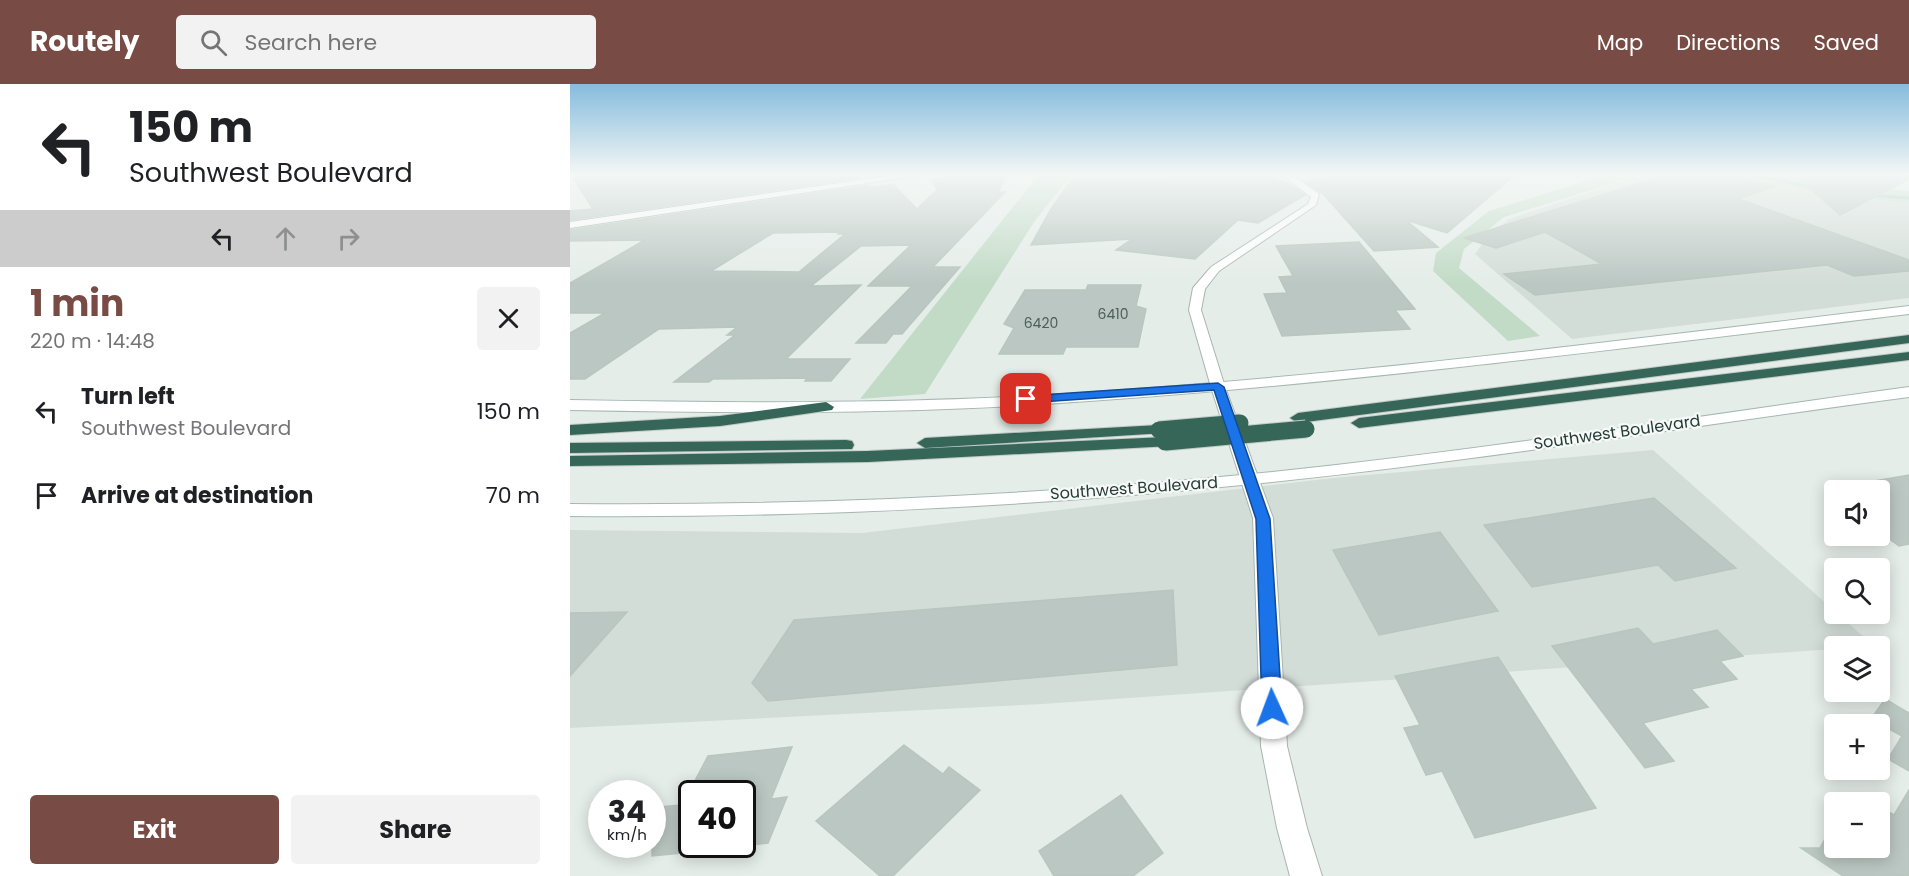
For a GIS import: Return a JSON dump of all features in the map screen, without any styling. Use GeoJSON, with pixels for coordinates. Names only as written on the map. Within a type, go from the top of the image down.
{"type":"FeatureCollection","features":[{"type":"Feature","properties":{"kind":"highway"},"geometry":{"type":"LineString","coordinates":[[1302,423],[1909,339]]}},
{"type":"Feature","properties":{"kind":"highway"},"geometry":{"type":"LineString","coordinates":[[570,461],[815,459],[1162,436],[1302,423],[1909,356]]}},
{"type":"Feature","properties":{"kind":"highway"},"geometry":{"type":"LineString","coordinates":[[1852,363],[1909,365]]}},
{"type":"Feature","properties":{"kind":"highway"},"geometry":{"type":"LineString","coordinates":[[570,430],[720,421],[826,407]]}},
{"type":"Feature","properties":{"kind":"highway"},"geometry":{"type":"LineString","coordinates":[[570,448],[840,446],[1162,436]]}},
{"type":"Feature","properties":{"kind":"main road"},"geometry":{"type":"LineString","coordinates":[[570,225],[676,210]]}},
{"type":"Feature","properties":{"kind":"main road"},"geometry":{"type":"LineString","coordinates":[[1304,210],[1215,269],[1199,288],[1195,310],[1218,387],[1263,519],[1274,746],[1292,828],[1306,876]]}},
{"type":"Feature","properties":{"kind":"main road"},"geometry":{"type":"LineString","coordinates":[[570,405],[826,407],[945,405],[1218,387],[1580,349],[1909,310]]}},
{"type":"Feature","properties":{"kind":"main road","name":"Southwest Boulevard"},"geometry":{"type":"LineString","coordinates":[[570,510],[839,506],[1251,479],[1415,460],[1909,392]]}},
{"type":"Feature","properties":{"kind":"shaded area"},"geometry":{"type":"Polygon","coordinates":[[[1536,210],[1909,210],[1909,298],[1572,339],[1475,254],[1488,236],[1509,219],[1536,210]]]}},
{"type":"Feature","properties":{"kind":"shaded area"},"geometry":{"type":"Polygon","coordinates":[[[1653,450],[1824,602],[1824,624],[1849,624],[1863,636],[1824,636],[1824,650],[1043,704],[570,728],[570,530],[862,533],[1333,478],[1653,450]]]}},
{"type":"Feature","properties":{"kind":"green space"},"geometry":{"type":"Polygon","coordinates":[[[1011,210],[1044,210],[925,394],[860,399],[1011,210]]]}},
{"type":"Feature","properties":{"kind":"green space"},"geometry":{"type":"Polygon","coordinates":[[[1527,210],[1504,217],[1464,249],[1459,268],[1540,336],[1508,341],[1433,271],[1436,253],[1489,211],[1527,210]]]}},
{"type":"Feature","properties":{"kind":"building"},"geometry":{"type":"Polygon","coordinates":[[[582,210],[640,210],[570,220],[570,211],[582,210]]]}},
{"type":"Feature","properties":{"kind":"building"},"geometry":{"type":"Polygon","coordinates":[[[703,210],[988,210],[933,267],[960,267],[902,334],[893,334],[886,343],[856,343],[912,286],[868,286],[911,245],[861,246],[811,286],[861,285],[786,359],[850,359],[831,381],[805,381],[807,378],[713,379],[709,382],[674,382],[735,335],[727,335],[737,327],[659,329],[585,379],[570,379],[570,333],[605,313],[570,313],[570,283],[645,240],[570,241],[570,230],[703,210]],[[840,232],[773,233],[711,271],[799,272],[845,234],[838,234],[840,232]]]}},
{"type":"Feature","properties":{"kind":"building"},"geometry":{"type":"Polygon","coordinates":[[[1050,210],[1280,210],[1258,223],[1238,220],[1195,259],[1116,250],[1132,239],[1031,245],[1050,210]]]}},
{"type":"Feature","properties":{"kind":"building"},"geometry":{"type":"Polygon","coordinates":[[[1337,210],[1474,210],[1447,233],[1406,220],[1438,247],[1374,251],[1337,210]]]}},
{"type":"Feature","properties":{"kind":"building"},"geometry":{"type":"Polygon","coordinates":[[[1554,210],[1770,210],[1909,260],[1909,271],[1854,276],[1827,265],[1535,295],[1504,274],[1602,264],[1545,232],[1496,248],[1464,238],[1554,210]]]}},
{"type":"Feature","properties":{"kind":"building"},"geometry":{"type":"Polygon","coordinates":[[[1834,210],[1850,210],[1840,215],[1834,210]]]}},
{"type":"Feature","properties":{"kind":"building"},"geometry":{"type":"Polygon","coordinates":[[[1359,242],[1415,309],[1395,310],[1410,329],[1282,336],[1264,294],[1287,293],[1279,277],[1293,276],[1276,246],[1359,242]]]}},
{"type":"Feature","properties":{"kind":"building"},"geometry":{"type":"Polygon","coordinates":[[[1088,285],[1141,285],[1136,306],[1146,309],[1138,347],[1066,347],[1063,354],[999,354],[1014,328],[1004,324],[1025,290],[1086,290],[1088,285]]]}},
{"type":"Feature","properties":{"kind":"building"},"geometry":{"type":"Polygon","coordinates":[[[1909,475],[1909,544],[1899,546],[1890,539],[1890,480],[1881,480],[1909,475]]]}},
{"type":"Feature","properties":{"kind":"building"},"geometry":{"type":"Polygon","coordinates":[[[1654,498],[1736,568],[1675,581],[1658,565],[1532,587],[1484,525],[1654,498]]]}},
{"type":"Feature","properties":{"kind":"building"},"geometry":{"type":"Polygon","coordinates":[[[1440,532],[1498,611],[1379,635],[1333,550],[1440,532]]]}},
{"type":"Feature","properties":{"kind":"building"},"geometry":{"type":"Polygon","coordinates":[[[1173,590],[1177,665],[768,701],[752,683],[794,620],[1173,590]]]}},
{"type":"Feature","properties":{"kind":"building"},"geometry":{"type":"Polygon","coordinates":[[[627,612],[570,676],[570,613],[627,612]]]}},
{"type":"Feature","properties":{"kind":"building"},"geometry":{"type":"Polygon","coordinates":[[[1638,628],[1653,644],[1717,630],[1743,656],[1720,661],[1737,679],[1691,689],[1708,707],[1643,723],[1674,761],[1645,768],[1552,646],[1638,628]]]}},
{"type":"Feature","properties":{"kind":"building"},"geometry":{"type":"Polygon","coordinates":[[[1498,657],[1596,808],[1475,838],[1442,771],[1426,775],[1404,728],[1420,725],[1395,676],[1498,657]]]}},
{"type":"Feature","properties":{"kind":"building"},"geometry":{"type":"Polygon","coordinates":[[[1883,702],[1890,702],[1909,713],[1909,771],[1890,760],[1890,756],[1902,736],[1890,729],[1890,714],[1874,714],[1883,702]]]}},
{"type":"Feature","properties":{"kind":"building"},"geometry":{"type":"Polygon","coordinates":[[[904,745],[943,774],[949,767],[980,790],[893,876],[880,876],[816,821],[904,745]]]}},
{"type":"Feature","properties":{"kind":"building"},"geometry":{"type":"Polygon","coordinates":[[[792,747],[771,799],[787,797],[768,843],[756,844],[756,780],[695,780],[708,756],[792,747]]]}},
{"type":"Feature","properties":{"kind":"building"},"geometry":{"type":"Polygon","coordinates":[[[1909,790],[1909,876],[1843,876],[1801,848],[1820,848],[1824,841],[1824,858],[1890,858],[1890,813],[1894,815],[1909,790]]]}},
{"type":"Feature","properties":{"kind":"building"},"geometry":{"type":"Polygon","coordinates":[[[1121,795],[1163,853],[1133,876],[1054,876],[1039,851],[1121,795]]]}},
{"type":"Feature","properties":{"kind":"building"},"geometry":{"type":"Polygon","coordinates":[[[678,805],[678,853],[666,855],[666,806],[678,805]]]}},
{"type":"Feature","properties":{"kind":"route"},"geometry":{"type":"LineString","coordinates":[[1026,399],[1218,387],[1263,519],[1272,708]]}}]}
